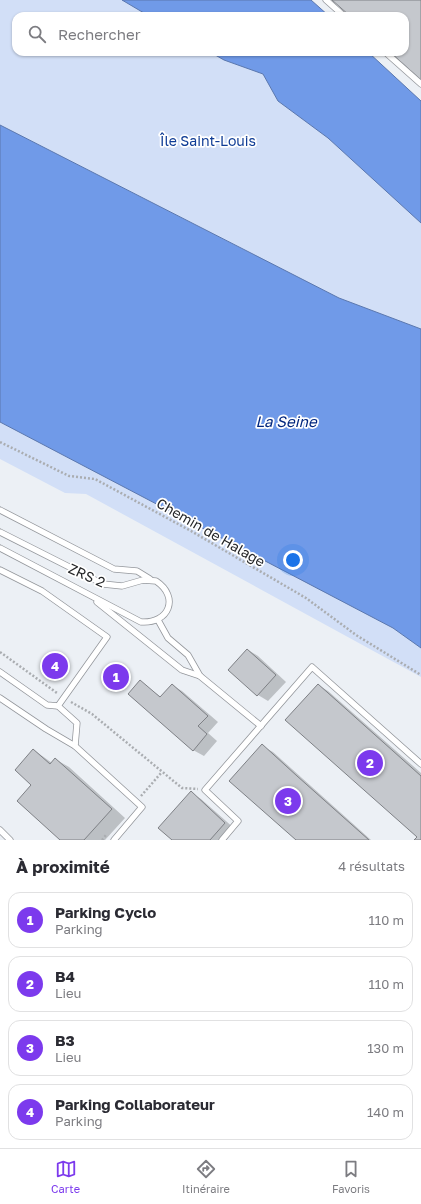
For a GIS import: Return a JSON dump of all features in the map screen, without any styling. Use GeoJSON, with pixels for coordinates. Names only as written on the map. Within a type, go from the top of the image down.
{"type":"FeatureCollection","features":[{"type":"Feature","properties":{"kind":"lane"},"geometry":{"type":"LineString","coordinates":[[326,0],[340,12]]}},
{"type":"Feature","properties":{"kind":"lane"},"geometry":{"type":"LineString","coordinates":[[390,56],[421,84]]}},
{"type":"Feature","properties":{"kind":"lane"},"geometry":{"type":"LineString","coordinates":[[0,510],[114,569],[137,571],[163,585],[170,598],[166,611],[158,620],[168,638],[188,655],[200,676],[261,726]]}},
{"type":"Feature","properties":{"kind":"lane","name":"ZRS 2"},"geometry":{"type":"LineString","coordinates":[[0,532],[104,584],[122,586],[150,579]]}},
{"type":"Feature","properties":{"kind":"lane","name":"ZRS 2"},"geometry":{"type":"LineString","coordinates":[[0,548],[141,622],[158,620]]}},
{"type":"Feature","properties":{"kind":"lane"},"geometry":{"type":"LineString","coordinates":[[0,570],[42,591],[107,637],[58,706]]}},
{"type":"Feature","properties":{"kind":"lane","name":"ZRS 2"},"geometry":{"type":"LineString","coordinates":[[87,593],[182,670],[200,676]]}},
{"type":"Feature","properties":{"kind":"lane"},"geometry":{"type":"LineString","coordinates":[[222,840],[238,821],[206,790],[312,667],[421,764]]}},
{"type":"Feature","properties":{"kind":"lane"},"geometry":{"type":"LineString","coordinates":[[0,672],[47,705],[58,706],[77,722],[75,746]]}},
{"type":"Feature","properties":{"kind":"lane"},"geometry":{"type":"LineString","coordinates":[[0,698],[75,746],[142,807],[114,840]]}},
{"type":"Feature","properties":{"kind":"lane"},"geometry":{"type":"LineString","coordinates":[[0,830],[10,840]]}},
{"type":"Feature","properties":{"kind":"path","name":"Chemin de Halage"},"geometry":{"type":"LineString","coordinates":[[0,442],[69,476],[95,479],[191,531],[306,598],[356,636],[421,674]]}},
{"type":"Feature","properties":{"kind":"path"},"geometry":{"type":"LineString","coordinates":[[0,652],[64,698],[92,714],[182,788],[206,790]]}},
{"type":"Feature","properties":{"kind":"green space","name":"Île Saint-Louis"},"geometry":{"type":"Polygon","coordinates":[[[0,0],[122,0],[142,12],[12,12],[12,56],[217,56],[263,74],[278,101],[328,138],[421,223],[421,329],[339,298],[0,125],[0,0]]]}},
{"type":"Feature","properties":{"kind":"green space"},"geometry":{"type":"Polygon","coordinates":[[[0,422],[393,628],[421,648],[421,677],[86,494],[65,493],[0,459],[0,422]]]}},
{"type":"Feature","properties":{"kind":"water"},"geometry":{"type":"Polygon","coordinates":[[[122,0],[311,0],[324,12],[142,12],[122,0]]]}},
{"type":"Feature","properties":{"kind":"water"},"geometry":{"type":"Polygon","coordinates":[[[217,56],[372,56],[421,101],[421,223],[328,138],[278,101],[263,74],[217,56]]]}},
{"type":"Feature","properties":{"kind":"water","name":"La Seine"},"geometry":{"type":"Polygon","coordinates":[[[0,125],[339,298],[421,329],[421,648],[393,628],[0,422],[0,125]]]}},
{"type":"Feature","properties":{"kind":"building"},"geometry":{"type":"Polygon","coordinates":[[[332,0],[421,0],[421,80],[394,56],[409,56],[409,12],[346,12],[332,0]]]}},
{"type":"Feature","properties":{"kind":"building"},"geometry":{"type":"Polygon","coordinates":[[[247,649],[276,675],[257,696],[228,670],[247,649]]]}},
{"type":"Feature","properties":{"kind":"building"},"geometry":{"type":"Polygon","coordinates":[[[140,680],[160,697],[172,684],[208,716],[198,726],[207,734],[193,751],[128,694],[140,680]]]}},
{"type":"Feature","properties":{"kind":"building"},"geometry":{"type":"Polygon","coordinates":[[[318,684],[421,776],[421,840],[414,840],[417,837],[285,720],[318,684]]]}},
{"type":"Feature","properties":{"kind":"building"},"geometry":{"type":"Polygon","coordinates":[[[262,744],[369,840],[296,840],[229,781],[262,744]]]}},
{"type":"Feature","properties":{"kind":"building"},"geometry":{"type":"Polygon","coordinates":[[[33,749],[50,764],[55,758],[112,809],[84,840],[60,840],[17,801],[31,785],[15,770],[33,749]]]}},
{"type":"Feature","properties":{"kind":"building"},"geometry":{"type":"Polygon","coordinates":[[[191,791],[225,823],[210,840],[172,840],[158,828],[191,791]]]}},
{"type":"Feature","properties":{"kind":"place","name":"Parking Collaborateur"},"geometry":{"type":"Point","coordinates":[55,666]}},
{"type":"Feature","properties":{"kind":"place","name":"Parking Cyclo"},"geometry":{"type":"Point","coordinates":[116,677]}},
{"type":"Feature","properties":{"kind":"place","name":"B4"},"geometry":{"type":"Point","coordinates":[370,763]}},
{"type":"Feature","properties":{"kind":"place","name":"B3"},"geometry":{"type":"Point","coordinates":[288,801]}}]}
